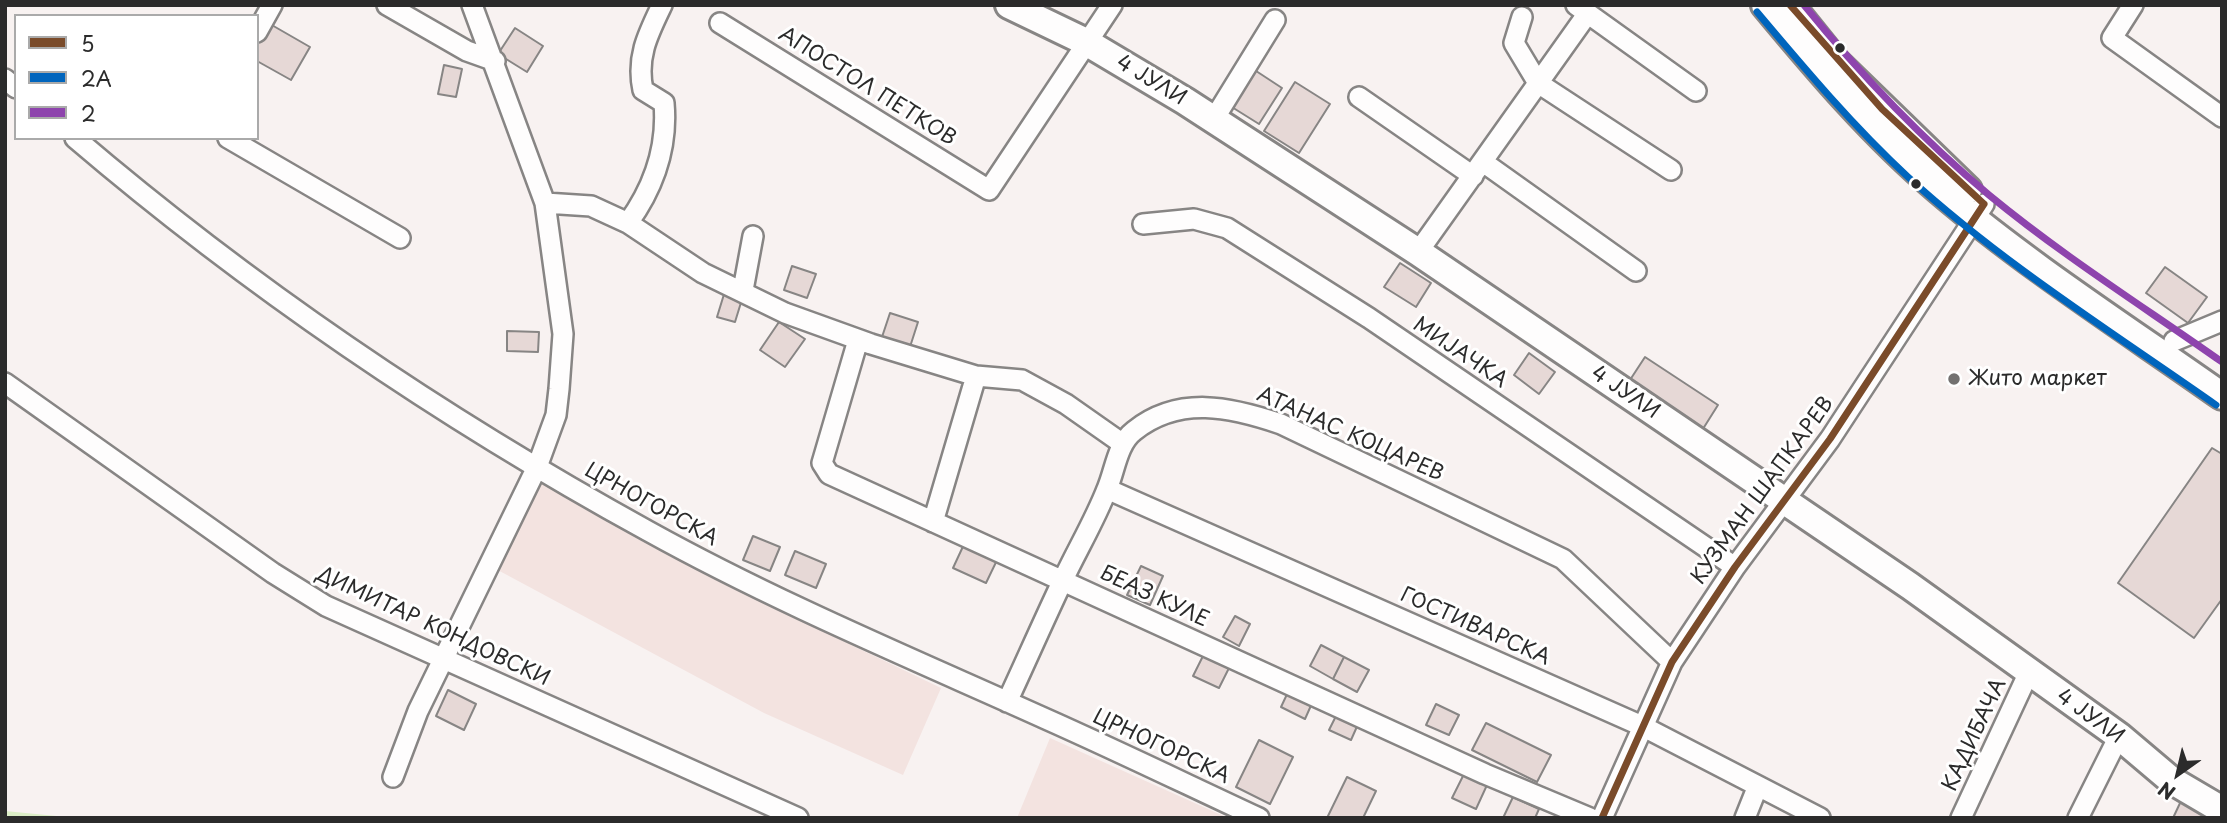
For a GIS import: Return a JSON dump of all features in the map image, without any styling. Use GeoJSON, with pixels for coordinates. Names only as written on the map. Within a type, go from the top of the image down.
{"type":"FeatureCollection","features":[{"type":"Feature","properties":{"kind":"street"},"geometry":{"type":"LineString","coordinates":[[259,28],[272,5]]}},
{"type":"Feature","properties":{"kind":"street"},"geometry":{"type":"LineString","coordinates":[[387,5],[467,51],[495,61]]}},
{"type":"Feature","properties":{"kind":"street"},"geometry":{"type":"LineString","coordinates":[[393,777],[418,711],[537,467],[556,415],[563,334],[545,203],[495,61],[472,5]]}},
{"type":"Feature","properties":{"kind":"street"},"geometry":{"type":"LineString","coordinates":[[628,223],[652,183],[667,129],[664,103],[643,90],[640,76],[642,46],[662,5]]}},
{"type":"Feature","properties":{"kind":"street","name":"4 ЈУЛИ"},"geometry":{"type":"LineString","coordinates":[[1009,5],[1086,42],[1214,119],[1418,252],[1786,502],[2029,672],[2119,737],[2172,780],[2222,810]]}},
{"type":"Feature","properties":{"kind":"street"},"geometry":{"type":"LineString","coordinates":[[1086,42],[1112,5]]}},
{"type":"Feature","properties":{"kind":"street"},"geometry":{"type":"LineString","coordinates":[[1765,5],[1825,78],[1938,190],[1980,211],[2222,375]]}},
{"type":"Feature","properties":{"kind":"street"},"geometry":{"type":"LineString","coordinates":[[2133,5],[2112,38],[2222,117]]}},
{"type":"Feature","properties":{"kind":"street"},"geometry":{"type":"LineString","coordinates":[[1793,7],[1836,62],[1980,211],[2222,396]]}},
{"type":"Feature","properties":{"kind":"street"},"geometry":{"type":"LineString","coordinates":[[1418,252],[1538,83],[1582,9],[1696,91]]}},
{"type":"Feature","properties":{"kind":"street"},"geometry":{"type":"LineString","coordinates":[[1522,17],[1514,43],[1538,83],[1671,170]]}},
{"type":"Feature","properties":{"kind":"street"},"geometry":{"type":"LineString","coordinates":[[1214,119],[1275,20]]}},
{"type":"Feature","properties":{"kind":"street","name":"АПОСТОЛ ПЕТКОВ"},"geometry":{"type":"LineString","coordinates":[[720,23],[989,190],[1086,42]]}},
{"type":"Feature","properties":{"kind":"street"},"geometry":{"type":"LineString","coordinates":[[1359,97],[1478,169],[1636,271]]}},
{"type":"Feature","properties":{"kind":"street","name":"ЦРНОГОРСКА"},"geometry":{"type":"LineString","coordinates":[[77,140],[159,209],[300,315],[395,380],[537,467],[716,568],[938,673],[1259,818]]}},
{"type":"Feature","properties":{"kind":"street"},"geometry":{"type":"LineString","coordinates":[[231,140],[400,238]]}},
{"type":"Feature","properties":{"kind":"street"},"geometry":{"type":"LineString","coordinates":[[545,203],[591,206],[628,223],[703,273],[743,290],[785,313],[858,340],[976,376],[1022,380],[1066,404],[1123,444],[1107,489],[1007,702]]}},
{"type":"Feature","properties":{"kind":"street","name":"КУЗМАН ШАПКАРЕВ"},"geometry":{"type":"LineString","coordinates":[[1602,818],[1672,662],[1735,567],[1786,502],[1980,211]]}},
{"type":"Feature","properties":{"kind":"street","name":"МИЈАЧКА"},"geometry":{"type":"LineString","coordinates":[[1143,224],[1194,219],[1227,228],[1369,318],[1735,567]]}},
{"type":"Feature","properties":{"kind":"street"},"geometry":{"type":"LineString","coordinates":[[743,290],[753,236]]}},
{"type":"Feature","properties":{"kind":"street"},"geometry":{"type":"LineString","coordinates":[[2174,341],[2222,321]]}},
{"type":"Feature","properties":{"kind":"street","name":"БЕАЗ КУЛЕ"},"geometry":{"type":"LineString","coordinates":[[858,340],[822,463],[824,469],[933,522],[1473,769],[1590,818]]}},
{"type":"Feature","properties":{"kind":"street"},"geometry":{"type":"LineString","coordinates":[[933,522],[976,376]]}},
{"type":"Feature","properties":{"kind":"street","name":"ДИМИТАР КОНДОВСКИ"},"geometry":{"type":"LineString","coordinates":[[5,383],[273,573],[326,606],[798,818]]}},
{"type":"Feature","properties":{"kind":"street","name":"АТАНАС КОЦАРЕВ"},"geometry":{"type":"LineString","coordinates":[[1123,444],[1133,432],[1165,414],[1186,407],[1210,406],[1241,410],[1281,424],[1563,559],[1672,662]]}},
{"type":"Feature","properties":{"kind":"street","name":"ГОСТИВАРСКА"},"geometry":{"type":"LineString","coordinates":[[1107,489],[1642,726],[1757,788],[1820,818]]}},
{"type":"Feature","properties":{"kind":"street","name":"КАДИБАЧА"},"geometry":{"type":"LineString","coordinates":[[1961,818],[2029,672]]}},
{"type":"Feature","properties":{"kind":"street"},"geometry":{"type":"LineString","coordinates":[[2078,818],[2119,737]]}},
{"type":"Feature","properties":{"kind":"street"},"geometry":{"type":"LineString","coordinates":[[1745,818],[1757,788]]}},
{"type":"Feature","properties":{"kind":"shaded area"},"geometry":{"type":"Polygon","coordinates":[[[542,479],[714,579],[941,688],[903,775],[764,713],[494,568],[542,479]]]}},
{"type":"Feature","properties":{"kind":"shaded area"},"geometry":{"type":"Polygon","coordinates":[[[1050,738],[1228,818],[1017,818],[1050,738]]]}},
{"type":"Feature","properties":{"kind":"green space"},"geometry":{"type":"Polygon","coordinates":[[[5,811],[77,818],[5,818],[5,811]]]}},
{"type":"Feature","properties":{"kind":"building"},"geometry":{"type":"Polygon","coordinates":[[[270,24],[310,47],[291,80],[259,62],[259,42],[270,24]]]}},
{"type":"Feature","properties":{"kind":"building"},"geometry":{"type":"Polygon","coordinates":[[[515,28],[543,46],[527,72],[498,54],[515,28]]]}},
{"type":"Feature","properties":{"kind":"building"},"geometry":{"type":"Polygon","coordinates":[[[444,65],[462,69],[456,97],[438,94],[444,65]]]}},
{"type":"Feature","properties":{"kind":"building"},"geometry":{"type":"Polygon","coordinates":[[[1250,67],[1282,88],[1259,124],[1227,104],[1250,67]]]}},
{"type":"Feature","properties":{"kind":"building"},"geometry":{"type":"Polygon","coordinates":[[[1295,82],[1330,104],[1299,153],[1264,131],[1295,82]]]}},
{"type":"Feature","properties":{"kind":"building"},"geometry":{"type":"Polygon","coordinates":[[[1400,263],[1431,283],[1416,307],[1384,287],[1400,263]]]}},
{"type":"Feature","properties":{"kind":"building"},"geometry":{"type":"Polygon","coordinates":[[[792,266],[816,274],[807,298],[784,290],[792,266]]]}},
{"type":"Feature","properties":{"kind":"building"},"geometry":{"type":"Polygon","coordinates":[[[2165,267],[2207,297],[2188,323],[2146,293],[2165,267]]]}},
{"type":"Feature","properties":{"kind":"building"},"geometry":{"type":"Polygon","coordinates":[[[725,291],[743,296],[735,322],[717,317],[725,291]]]}},
{"type":"Feature","properties":{"kind":"building"},"geometry":{"type":"Polygon","coordinates":[[[890,313],[918,322],[909,350],[881,340],[890,313]]]}},
{"type":"Feature","properties":{"kind":"building"},"geometry":{"type":"Polygon","coordinates":[[[779,322],[805,339],[785,367],[760,350],[779,322]]]}},
{"type":"Feature","properties":{"kind":"building"},"geometry":{"type":"Polygon","coordinates":[[[507,331],[539,332],[538,352],[507,351],[507,331]]]}},
{"type":"Feature","properties":{"kind":"building"},"geometry":{"type":"Polygon","coordinates":[[[1529,353],[1555,372],[1539,394],[1514,375],[1529,353]]]}},
{"type":"Feature","properties":{"kind":"building"},"geometry":{"type":"Polygon","coordinates":[[[1645,357],[1718,405],[1701,432],[1628,383],[1645,357]]]}},
{"type":"Feature","properties":{"kind":"building"},"geometry":{"type":"Polygon","coordinates":[[[2212,448],[2222,454],[2222,599],[2194,638],[2118,583],[2212,448]]]}},
{"type":"Feature","properties":{"kind":"building"},"geometry":{"type":"Polygon","coordinates":[[[753,536],[780,547],[770,571],[743,560],[753,536]]]}},
{"type":"Feature","properties":{"kind":"building"},"geometry":{"type":"Polygon","coordinates":[[[966,540],[999,556],[986,583],[953,568],[966,540]]]}},
{"type":"Feature","properties":{"kind":"building"},"geometry":{"type":"Polygon","coordinates":[[[795,551],[826,564],[816,588],[785,575],[795,551]]]}},
{"type":"Feature","properties":{"kind":"building"},"geometry":{"type":"Polygon","coordinates":[[[1141,566],[1163,576],[1150,605],[1127,595],[1141,566]]]}},
{"type":"Feature","properties":{"kind":"building"},"geometry":{"type":"Polygon","coordinates":[[[1235,616],[1250,624],[1239,646],[1223,637],[1235,616]]]}},
{"type":"Feature","properties":{"kind":"building"},"geometry":{"type":"Polygon","coordinates":[[[1321,645],[1344,657],[1333,679],[1310,666],[1321,645]]]}},
{"type":"Feature","properties":{"kind":"building"},"geometry":{"type":"Polygon","coordinates":[[[1205,652],[1231,664],[1219,688],[1193,676],[1205,652]]]}},
{"type":"Feature","properties":{"kind":"building"},"geometry":{"type":"Polygon","coordinates":[[[1344,657],[1369,670],[1357,692],[1333,679],[1344,657]]]}},
{"type":"Feature","properties":{"kind":"building"},"geometry":{"type":"Polygon","coordinates":[[[448,690],[476,704],[464,730],[436,716],[448,690]]]}},
{"type":"Feature","properties":{"kind":"building"},"geometry":{"type":"Polygon","coordinates":[[[1289,690],[1313,701],[1305,719],[1281,707],[1289,690]]]}},
{"type":"Feature","properties":{"kind":"building"},"geometry":{"type":"Polygon","coordinates":[[[1436,704],[1459,715],[1449,735],[1426,725],[1436,704]]]}},
{"type":"Feature","properties":{"kind":"building"},"geometry":{"type":"Polygon","coordinates":[[[1338,712],[1359,722],[1351,740],[1329,730],[1338,712]]]}},
{"type":"Feature","properties":{"kind":"building"},"geometry":{"type":"Polygon","coordinates":[[[1486,723],[1551,755],[1537,782],[1472,750],[1486,723]]]}},
{"type":"Feature","properties":{"kind":"building"},"geometry":{"type":"Polygon","coordinates":[[[1259,740],[1293,757],[1270,804],[1236,787],[1259,740]]]}},
{"type":"Feature","properties":{"kind":"building"},"geometry":{"type":"Polygon","coordinates":[[[1464,774],[1487,785],[1476,809],[1452,798],[1464,774]]]}},
{"type":"Feature","properties":{"kind":"building"},"geometry":{"type":"Polygon","coordinates":[[[1347,777],[1376,791],[1363,818],[1327,818],[1347,777]]]}},
{"type":"Feature","properties":{"kind":"building"},"geometry":{"type":"Polygon","coordinates":[[[1513,797],[1539,809],[1535,818],[1503,818],[1513,797]]]}},
{"type":"Feature","properties":{"kind":"building"},"geometry":{"type":"Polygon","coordinates":[[[2181,801],[2214,818],[2173,818],[2181,801]]]}},
{"type":"Feature","properties":{"kind":"transit line","name":"5"},"geometry":{"type":"LineString","coordinates":[[1790,5],[1882,109],[1984,204]]}},
{"type":"Feature","properties":{"kind":"transit line","name":"2"},"geometry":{"type":"LineString","coordinates":[[1804,5],[1892,105],[1989,195],[2075,260],[2222,362]]}},
{"type":"Feature","properties":{"kind":"transit line","name":"2A"},"geometry":{"type":"LineString","coordinates":[[1757,12],[1868,138],[1944,208],[2019,268],[2216,405]]}},
{"type":"Feature","properties":{"kind":"transit line","name":"5"},"geometry":{"type":"LineString","coordinates":[[1602,818],[1672,662],[1735,567],[1830,439],[1984,204]]}},
{"type":"Feature","properties":{"kind":"place","name":"Жито маркет"},"geometry":{"type":"Point","coordinates":[1954,379]}}]}
